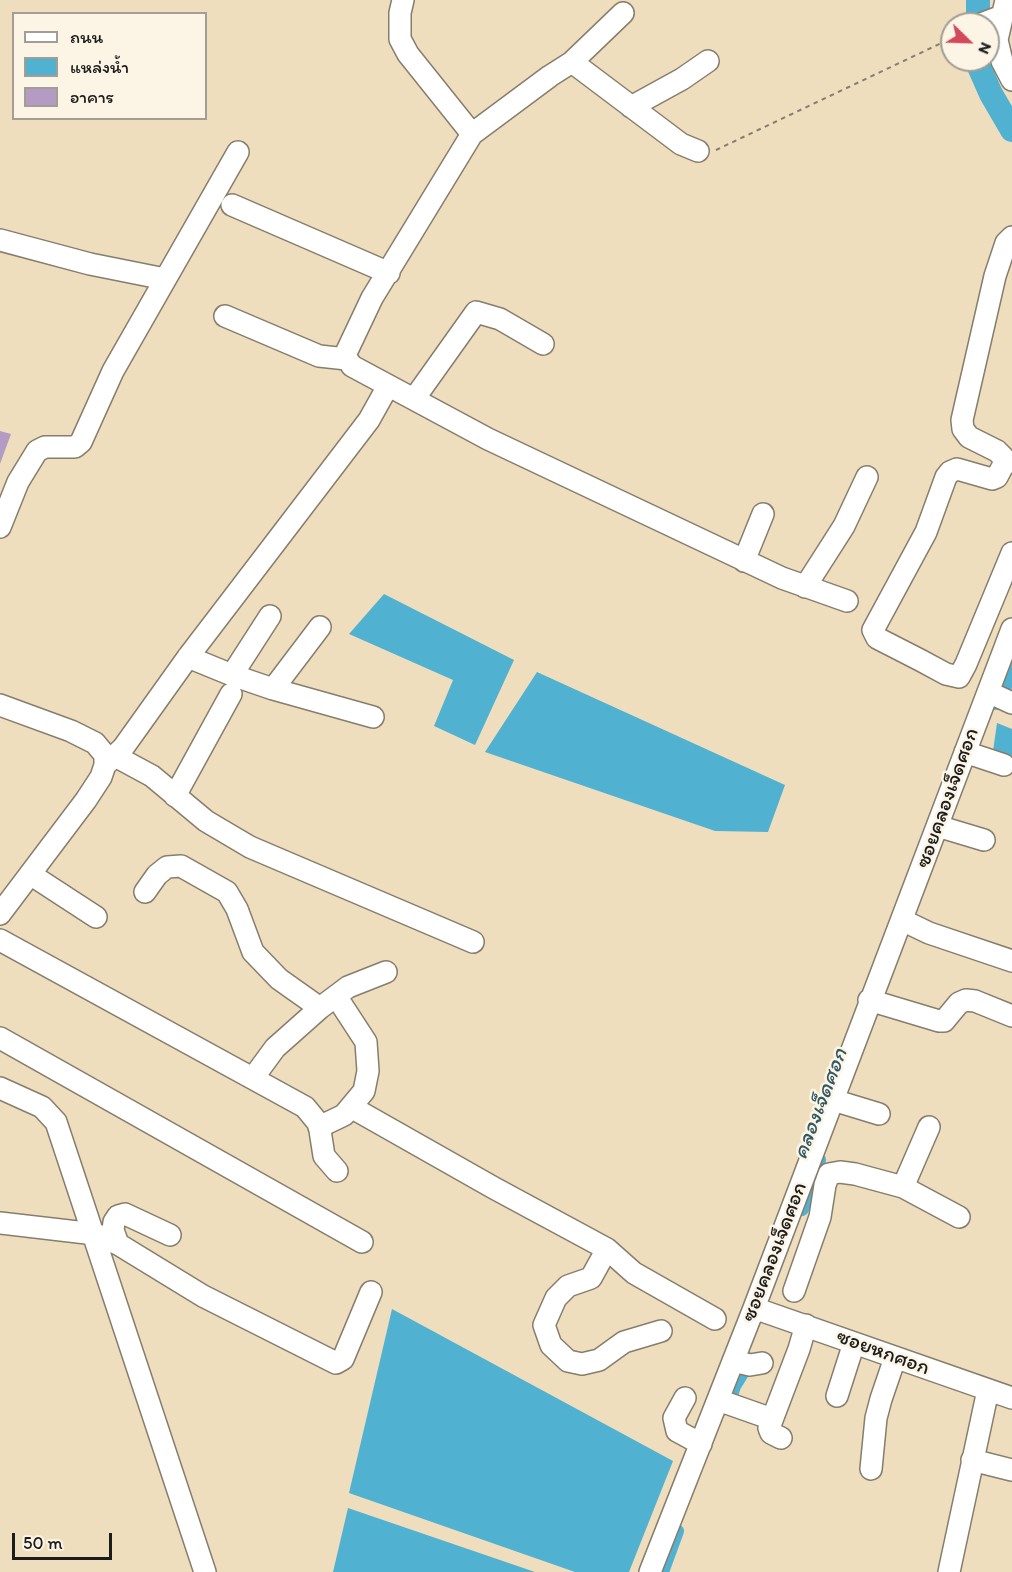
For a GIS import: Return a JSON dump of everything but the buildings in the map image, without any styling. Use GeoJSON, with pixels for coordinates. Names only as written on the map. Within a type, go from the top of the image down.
{"type":"FeatureCollection","features":[{"type":"Feature","properties":{"kind":"street"},"geometry":{"type":"LineString","coordinates":[[403,0],[400,13],[400,39],[408,54],[472,134]]}},
{"type":"Feature","properties":{"kind":"street"},"geometry":{"type":"LineString","coordinates":[[623,13],[572,62],[541,82],[472,134],[372,298],[346,353],[347,359],[352,366],[488,439],[744,561],[805,587],[848,601]]}},
{"type":"Feature","properties":{"kind":"street"},"geometry":{"type":"LineString","coordinates":[[1000,45],[1002,61],[1012,80]]}},
{"type":"Feature","properties":{"kind":"street"},"geometry":{"type":"LineString","coordinates":[[631,107],[682,79],[708,61]]}},
{"type":"Feature","properties":{"kind":"street"},"geometry":{"type":"LineString","coordinates":[[572,62],[681,144],[698,152]]}},
{"type":"Feature","properties":{"kind":"street"},"geometry":{"type":"LineString","coordinates":[[0,527],[18,482],[37,451],[45,447],[75,447],[81,442],[113,371],[238,152]]}},
{"type":"Feature","properties":{"kind":"street"},"geometry":{"type":"LineString","coordinates":[[232,205],[389,273]]}},
{"type":"Feature","properties":{"kind":"street"},"geometry":{"type":"LineString","coordinates":[[1012,237],[1006,243],[995,276],[962,420],[963,429],[969,437],[997,451],[1007,472],[987,479],[957,469],[946,477],[926,532],[873,630],[877,638],[946,674],[959,677],[1012,553]]}},
{"type":"Feature","properties":{"kind":"street"},"geometry":{"type":"LineString","coordinates":[[0,240],[163,283]]}},
{"type":"Feature","properties":{"kind":"street"},"geometry":{"type":"LineString","coordinates":[[414,399],[476,312],[500,319],[543,344]]}},
{"type":"Feature","properties":{"kind":"street"},"geometry":{"type":"LineString","coordinates":[[225,316],[319,356],[347,359]]}},
{"type":"Feature","properties":{"kind":"street"},"geometry":{"type":"LineString","coordinates":[[0,914],[91,792],[110,760],[123,748],[188,657],[369,420],[388,386]]}},
{"type":"Feature","properties":{"kind":"street"},"geometry":{"type":"LineString","coordinates":[[805,587],[844,526],[867,477]]}},
{"type":"Feature","properties":{"kind":"street"},"geometry":{"type":"LineString","coordinates":[[744,561],[763,514]]}},
{"type":"Feature","properties":{"kind":"street"},"geometry":{"type":"LineString","coordinates":[[175,796],[231,684],[270,616]]}},
{"type":"Feature","properties":{"kind":"street"},"geometry":{"type":"LineString","coordinates":[[273,688],[320,627]]}},
{"type":"Feature","properties":{"kind":"street","name":"ซอยคลองเจ็ดศอก"},"geometry":{"type":"LineString","coordinates":[[650,1572],[701,1444],[726,1403],[746,1363],[754,1308],[814,1181],[833,1100],[882,1003],[905,921],[940,829],[981,758],[998,697],[1012,629]]}},
{"type":"Feature","properties":{"kind":"street"},"geometry":{"type":"LineString","coordinates":[[188,657],[231,684],[273,688],[374,717]]}},
{"type":"Feature","properties":{"kind":"street"},"geometry":{"type":"LineString","coordinates":[[0,705],[71,731],[95,744],[110,760],[152,776],[206,821],[250,847],[473,942]]}},
{"type":"Feature","properties":{"kind":"street"},"geometry":{"type":"LineString","coordinates":[[940,829],[976,837]]}},
{"type":"Feature","properties":{"kind":"street"},"geometry":{"type":"LineString","coordinates":[[145,892],[157,875],[167,867],[181,866],[227,892],[237,909],[253,952],[279,979],[328,1002],[366,1042],[368,1071],[364,1091],[344,1115],[319,1127]]}},
{"type":"Feature","properties":{"kind":"street"},"geometry":{"type":"LineString","coordinates":[[30,874],[96,916]]}},
{"type":"Feature","properties":{"kind":"street"},"geometry":{"type":"LineString","coordinates":[[905,921],[929,933],[1012,961]]}},
{"type":"Feature","properties":{"kind":"street"},"geometry":{"type":"LineString","coordinates":[[0,940],[305,1107],[319,1127],[324,1156],[337,1171]]}},
{"type":"Feature","properties":{"kind":"street"},"geometry":{"type":"LineString","coordinates":[[253,1078],[275,1048],[328,1002],[348,987],[386,972]]}},
{"type":"Feature","properties":{"kind":"street"},"geometry":{"type":"LineString","coordinates":[[882,1003],[939,1021],[950,1016],[959,1003],[966,1000],[975,1001],[1012,1016]]}},
{"type":"Feature","properties":{"kind":"street"},"geometry":{"type":"LineString","coordinates":[[0,1038],[362,1242]]}},
{"type":"Feature","properties":{"kind":"street"},"geometry":{"type":"LineString","coordinates":[[0,1088],[42,1107],[56,1122],[95,1234],[205,1572]]}},
{"type":"Feature","properties":{"kind":"street"},"geometry":{"type":"LineString","coordinates":[[833,1100],[879,1114]]}},
{"type":"Feature","properties":{"kind":"street"},"geometry":{"type":"LineString","coordinates":[[351,1107],[607,1249],[634,1273],[715,1319]]}},
{"type":"Feature","properties":{"kind":"street"},"geometry":{"type":"LineString","coordinates":[[903,1187],[930,1127]]}},
{"type":"Feature","properties":{"kind":"street"},"geometry":{"type":"LineString","coordinates":[[794,1291],[820,1217],[814,1181],[829,1174],[840,1172],[903,1187],[959,1217]]}},
{"type":"Feature","properties":{"kind":"street"},"geometry":{"type":"LineString","coordinates":[[118,1244],[112,1230],[118,1216],[125,1214],[171,1235]]}},
{"type":"Feature","properties":{"kind":"street"},"geometry":{"type":"LineString","coordinates":[[0,1223],[95,1234],[118,1244],[203,1296],[336,1363],[343,1359],[371,1292]]}},
{"type":"Feature","properties":{"kind":"street"},"geometry":{"type":"LineString","coordinates":[[607,1249],[591,1278],[568,1286],[556,1298],[544,1325],[551,1345],[568,1361],[582,1364],[599,1360],[624,1342],[661,1331]]}},
{"type":"Feature","properties":{"kind":"street","name":"ซอยหกศอก"},"geometry":{"type":"LineString","coordinates":[[754,1308],[803,1337],[891,1369],[988,1390],[1012,1398]]}},
{"type":"Feature","properties":{"kind":"street"},"geometry":{"type":"LineString","coordinates":[[726,1403],[777,1428],[803,1337]]}},
{"type":"Feature","properties":{"kind":"street"},"geometry":{"type":"LineString","coordinates":[[837,1396],[850,1354]]}},
{"type":"Feature","properties":{"kind":"street"},"geometry":{"type":"LineString","coordinates":[[871,1469],[876,1418],[891,1369]]}},
{"type":"Feature","properties":{"kind":"street"},"geometry":{"type":"LineString","coordinates":[[949,1572],[988,1390]]}},
{"type":"Feature","properties":{"kind":"street"},"geometry":{"type":"LineString","coordinates":[[685,1398],[674,1418],[677,1431],[701,1444]]}},
{"type":"Feature","properties":{"kind":"street"},"geometry":{"type":"LineString","coordinates":[[972,1460],[1012,1470]]}},
{"type":"Feature","properties":{"kind":"path"},"geometry":{"type":"LineString","coordinates":[[698,152],[712,152],[940,44]]}},
{"type":"Feature","properties":{"kind":"water"},"geometry":{"type":"Polygon","coordinates":[[[384,594],[514,660],[475,745],[434,726],[453,680],[349,634],[384,594]]]}},
{"type":"Feature","properties":{"kind":"water"},"geometry":{"type":"Polygon","coordinates":[[[537,672],[785,785],[768,832],[715,831],[485,752],[537,672]]]}},
{"type":"Feature","properties":{"kind":"water"},"geometry":{"type":"Polygon","coordinates":[[[997,723],[1012,729],[1012,756],[993,751],[997,723]]]}},
{"type":"Feature","properties":{"kind":"water"},"geometry":{"type":"Polygon","coordinates":[[[392,1309],[673,1461],[629,1572],[575,1572],[349,1493],[392,1309]]]}},
{"type":"Feature","properties":{"kind":"water"},"geometry":{"type":"Polygon","coordinates":[[[348,1508],[535,1572],[333,1572],[348,1508]]]}},
{"type":"Feature","properties":{"kind":"waterway"},"geometry":{"type":"LineString","coordinates":[[978,0],[978,12]]}},
{"type":"Feature","properties":{"kind":"waterway"},"geometry":{"type":"LineString","coordinates":[[981,72],[1012,130]]}},
{"type":"Feature","properties":{"kind":"waterway","name":"คลองเจ็ดศอก"},"geometry":{"type":"LineString","coordinates":[[995,703],[1003,695],[1012,655]]}},
{"type":"Feature","properties":{"kind":"waterway","name":"คลองเจ็ดศอก"},"geometry":{"type":"LineString","coordinates":[[802,1209],[814,1181],[819,1160]]}},
{"type":"Feature","properties":{"kind":"waterway","name":"คลองเจ็ดศอก"},"geometry":{"type":"LineString","coordinates":[[730,1399],[734,1386],[747,1365],[747,1359]]}},
{"type":"Feature","properties":{"kind":"waterway","name":"คลองเจ็ดศอก"},"geometry":{"type":"LineString","coordinates":[[662,1572],[677,1531]]}}]}
